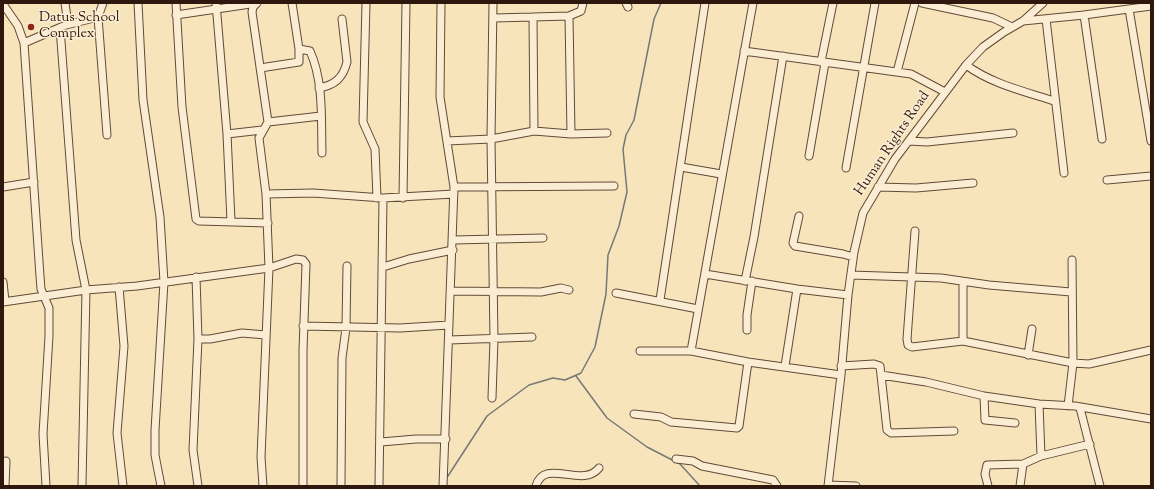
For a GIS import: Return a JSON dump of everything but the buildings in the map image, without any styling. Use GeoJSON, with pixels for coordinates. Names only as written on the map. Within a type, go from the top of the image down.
{"type":"FeatureCollection","features":[{"type":"Feature","properties":{"kind":"street"},"geometry":{"type":"LineString","coordinates":[[65,3],[68,24]]}},
{"type":"Feature","properties":{"kind":"street"},"geometry":{"type":"LineString","coordinates":[[104,3],[98,17],[107,135]]}},
{"type":"Feature","properties":{"kind":"street"},"geometry":{"type":"LineString","coordinates":[[138,3],[143,100],[160,217],[164,282],[155,430],[155,455],[161,486]]}},
{"type":"Feature","properties":{"kind":"street"},"geometry":{"type":"LineString","coordinates":[[176,3],[182,107],[195,214],[199,221],[268,223]]}},
{"type":"Feature","properties":{"kind":"street"},"geometry":{"type":"LineString","coordinates":[[176,15],[215,6],[257,3]]}},
{"type":"Feature","properties":{"kind":"street"},"geometry":{"type":"LineString","coordinates":[[257,3],[253,7],[252,12],[268,122],[262,130],[259,138],[266,194],[269,268],[261,457],[263,486]]}},
{"type":"Feature","properties":{"kind":"street"},"geometry":{"type":"LineString","coordinates":[[260,68],[299,62],[299,49],[292,3]]}},
{"type":"Feature","properties":{"kind":"street"},"geometry":{"type":"LineString","coordinates":[[366,3],[363,122],[366,132],[375,149],[380,198],[383,267],[379,486]]}},
{"type":"Feature","properties":{"kind":"street"},"geometry":{"type":"LineString","coordinates":[[403,198],[406,3]]}},
{"type":"Feature","properties":{"kind":"street"},"geometry":{"type":"LineString","coordinates":[[441,3],[440,97],[454,191],[452,291],[449,326],[444,486]]}},
{"type":"Feature","properties":{"kind":"street"},"geometry":{"type":"LineString","coordinates":[[492,398],[494,339],[491,240],[493,3]]}},
{"type":"Feature","properties":{"kind":"street"},"geometry":{"type":"LineString","coordinates":[[494,18],[569,16],[581,11],[583,3]]}},
{"type":"Feature","properties":{"kind":"street"},"geometry":{"type":"LineString","coordinates":[[660,300],[705,3]]}},
{"type":"Feature","properties":{"kind":"street"},"geometry":{"type":"LineString","coordinates":[[691,351],[721,174],[753,3]]}},
{"type":"Feature","properties":{"kind":"street"},"geometry":{"type":"LineString","coordinates":[[809,156],[833,3]]}},
{"type":"Feature","properties":{"kind":"street"},"geometry":{"type":"LineString","coordinates":[[846,168],[862,66],[875,3]]}},
{"type":"Feature","properties":{"kind":"street"},"geometry":{"type":"LineString","coordinates":[[897,72],[915,3]]}},
{"type":"Feature","properties":{"kind":"street"},"geometry":{"type":"LineString","coordinates":[[922,3],[993,18],[1012,27]]}},
{"type":"Feature","properties":{"kind":"street","name":"Human Rights Road"},"geometry":{"type":"LineString","coordinates":[[828,485],[841,375],[848,294],[853,258],[863,213],[895,159],[966,65],[983,47],[1023,21],[1043,3]]}},
{"type":"Feature","properties":{"kind":"street"},"geometry":{"type":"LineString","coordinates":[[3,4],[18,26],[24,43],[40,276],[44,296],[49,308],[49,336],[43,434],[46,486]]}},
{"type":"Feature","properties":{"kind":"street"},"geometry":{"type":"LineString","coordinates":[[215,6],[227,134],[231,221]]}},
{"type":"Feature","properties":{"kind":"street"},"geometry":{"type":"LineString","coordinates":[[1023,21],[1151,6]]}},
{"type":"Feature","properties":{"kind":"street"},"geometry":{"type":"LineString","coordinates":[[1129,9],[1151,141]]}},
{"type":"Feature","properties":{"kind":"street"},"geometry":{"type":"LineString","coordinates":[[1084,15],[1102,139]]}},
{"type":"Feature","properties":{"kind":"street"},"geometry":{"type":"LineString","coordinates":[[569,16],[571,134]]}},
{"type":"Feature","properties":{"kind":"street"},"geometry":{"type":"LineString","coordinates":[[24,43],[68,24],[98,17]]}},
{"type":"Feature","properties":{"kind":"street"},"geometry":{"type":"LineString","coordinates":[[533,17],[534,131]]}},
{"type":"Feature","properties":{"kind":"street"},"geometry":{"type":"LineString","coordinates":[[319,88],[334,83],[340,79],[345,68],[346,62],[342,19]]}},
{"type":"Feature","properties":{"kind":"street"},"geometry":{"type":"LineString","coordinates":[[1046,19],[1054,101],[1064,173]]}},
{"type":"Feature","properties":{"kind":"street"},"geometry":{"type":"LineString","coordinates":[[60,28],[76,240],[86,290],[82,485]]}},
{"type":"Feature","properties":{"kind":"street"},"geometry":{"type":"LineString","coordinates":[[299,49],[310,51],[314,61],[319,88],[322,154]]}},
{"type":"Feature","properties":{"kind":"street"},"geometry":{"type":"LineString","coordinates":[[744,51],[823,63],[862,66],[911,74],[945,92]]}},
{"type":"Feature","properties":{"kind":"street"},"geometry":{"type":"LineString","coordinates":[[747,330],[748,281],[782,56]]}},
{"type":"Feature","properties":{"kind":"street"},"geometry":{"type":"LineString","coordinates":[[966,65],[980,75],[994,82],[1054,101]]}},
{"type":"Feature","properties":{"kind":"street"},"geometry":{"type":"LineString","coordinates":[[268,122],[321,116]]}},
{"type":"Feature","properties":{"kind":"street"},"geometry":{"type":"LineString","coordinates":[[227,134],[262,130]]}},
{"type":"Feature","properties":{"kind":"street"},"geometry":{"type":"LineString","coordinates":[[447,141],[491,139],[534,131],[571,134],[607,133]]}},
{"type":"Feature","properties":{"kind":"street"},"geometry":{"type":"LineString","coordinates":[[909,141],[927,142],[1014,133]]}},
{"type":"Feature","properties":{"kind":"street"},"geometry":{"type":"LineString","coordinates":[[681,167],[721,174]]}},
{"type":"Feature","properties":{"kind":"street"},"geometry":{"type":"LineString","coordinates":[[1107,180],[1151,176]]}},
{"type":"Feature","properties":{"kind":"street"},"geometry":{"type":"LineString","coordinates":[[3,187],[34,182]]}},
{"type":"Feature","properties":{"kind":"street"},"geometry":{"type":"LineString","coordinates":[[878,187],[916,188],[973,182]]}},
{"type":"Feature","properties":{"kind":"street"},"geometry":{"type":"LineString","coordinates":[[266,194],[313,193],[380,198],[403,198],[454,191],[492,188],[614,186]]}},
{"type":"Feature","properties":{"kind":"street"},"geometry":{"type":"LineString","coordinates":[[798,216],[793,243],[795,246],[843,254],[853,258]]}},
{"type":"Feature","properties":{"kind":"street"},"geometry":{"type":"LineString","coordinates":[[915,231],[907,339],[908,345],[912,347],[963,341],[979,343],[1028,355],[1073,363],[1089,364],[1151,350]]}},
{"type":"Feature","properties":{"kind":"street"},"geometry":{"type":"LineString","coordinates":[[453,240],[542,238]]}},
{"type":"Feature","properties":{"kind":"street"},"geometry":{"type":"LineString","coordinates":[[383,267],[409,259],[453,250]]}},
{"type":"Feature","properties":{"kind":"street"},"geometry":{"type":"LineString","coordinates":[[3,282],[4,302],[86,290],[164,282],[269,268],[296,259],[303,260],[306,264],[303,326],[303,486]]}},
{"type":"Feature","properties":{"kind":"street"},"geometry":{"type":"LineString","coordinates":[[1068,406],[1073,363],[1074,308],[1072,292],[1072,260]]}},
{"type":"Feature","properties":{"kind":"street"},"geometry":{"type":"LineString","coordinates":[[341,486],[342,358],[346,328],[347,266]]}},
{"type":"Feature","properties":{"kind":"street"},"geometry":{"type":"LineString","coordinates":[[705,274],[797,290],[848,294]]}},
{"type":"Feature","properties":{"kind":"street"},"geometry":{"type":"LineString","coordinates":[[851,275],[912,276],[1072,292]]}},
{"type":"Feature","properties":{"kind":"street"},"geometry":{"type":"LineString","coordinates":[[196,277],[198,339],[193,450],[198,486]]}},
{"type":"Feature","properties":{"kind":"street"},"geometry":{"type":"LineString","coordinates":[[962,282],[963,341]]}},
{"type":"Feature","properties":{"kind":"street"},"geometry":{"type":"LineString","coordinates":[[119,287],[124,346],[117,433],[123,486]]}},
{"type":"Feature","properties":{"kind":"street"},"geometry":{"type":"LineString","coordinates":[[452,291],[541,292],[561,288],[569,290]]}},
{"type":"Feature","properties":{"kind":"street"},"geometry":{"type":"LineString","coordinates":[[785,366],[797,290]]}},
{"type":"Feature","properties":{"kind":"street"},"geometry":{"type":"LineString","coordinates":[[616,293],[660,300],[698,309]]}},
{"type":"Feature","properties":{"kind":"street"},"geometry":{"type":"LineString","coordinates":[[303,326],[346,328],[449,326]]}},
{"type":"Feature","properties":{"kind":"street"},"geometry":{"type":"LineString","coordinates":[[1028,355],[1032,329]]}},
{"type":"Feature","properties":{"kind":"street"},"geometry":{"type":"LineString","coordinates":[[198,339],[210,339],[242,333],[266,335]]}},
{"type":"Feature","properties":{"kind":"street"},"geometry":{"type":"LineString","coordinates":[[449,340],[532,337]]}},
{"type":"Feature","properties":{"kind":"street"},"geometry":{"type":"LineString","coordinates":[[640,351],[691,351],[748,362],[841,375]]}},
{"type":"Feature","properties":{"kind":"street"},"geometry":{"type":"LineString","coordinates":[[634,414],[661,417],[671,422],[737,428],[739,426],[748,362]]}},
{"type":"Feature","properties":{"kind":"street"},"geometry":{"type":"LineString","coordinates":[[841,366],[874,364],[880,366],[887,430],[891,433],[954,431]]}},
{"type":"Feature","properties":{"kind":"street"},"geometry":{"type":"LineString","coordinates":[[881,375],[926,382],[984,396],[1039,404],[1068,406],[1151,419]]}},
{"type":"Feature","properties":{"kind":"street"},"geometry":{"type":"LineString","coordinates":[[984,396],[985,420],[1015,423]]}},
{"type":"Feature","properties":{"kind":"street"},"geometry":{"type":"LineString","coordinates":[[1039,404],[1041,456]]}},
{"type":"Feature","properties":{"kind":"street"},"geometry":{"type":"LineString","coordinates":[[1080,408],[1100,486]]}},
{"type":"Feature","properties":{"kind":"street"},"geometry":{"type":"LineString","coordinates":[[381,442],[416,439],[446,439]]}},
{"type":"Feature","properties":{"kind":"street"},"geometry":{"type":"LineString","coordinates":[[988,486],[985,474],[987,465],[1023,464],[1041,456],[1090,444]]}},
{"type":"Feature","properties":{"kind":"street"},"geometry":{"type":"LineString","coordinates":[[676,459],[693,461],[702,466],[773,480],[777,486]]}},
{"type":"Feature","properties":{"kind":"street"},"geometry":{"type":"LineString","coordinates":[[5,486],[6,461]]}},
{"type":"Feature","properties":{"kind":"street"},"geometry":{"type":"LineString","coordinates":[[1020,486],[1023,464]]}},
{"type":"Feature","properties":{"kind":"street"},"geometry":{"type":"LineString","coordinates":[[536,486],[540,476],[545,474],[586,478],[596,475],[600,468]]}},
{"type":"Feature","properties":{"kind":"street"},"geometry":{"type":"LineString","coordinates":[[828,485],[856,486]]}},
{"type":"Feature","properties":{"kind":"waterway"},"geometry":{"type":"LineString","coordinates":[[446,479],[487,416],[529,385],[553,378],[565,380],[581,373],[595,347],[606,294],[608,255],[619,226],[627,192],[623,149],[626,135],[634,120],[654,19],[661,3]]}},
{"type":"Feature","properties":{"kind":"waterway"},"geometry":{"type":"LineString","coordinates":[[576,376],[607,418],[647,447],[680,464],[700,486]]}},
{"type":"Feature","properties":{"kind":"place","name":"Datus School Complex"},"geometry":{"type":"Point","coordinates":[31,27]}}]}
